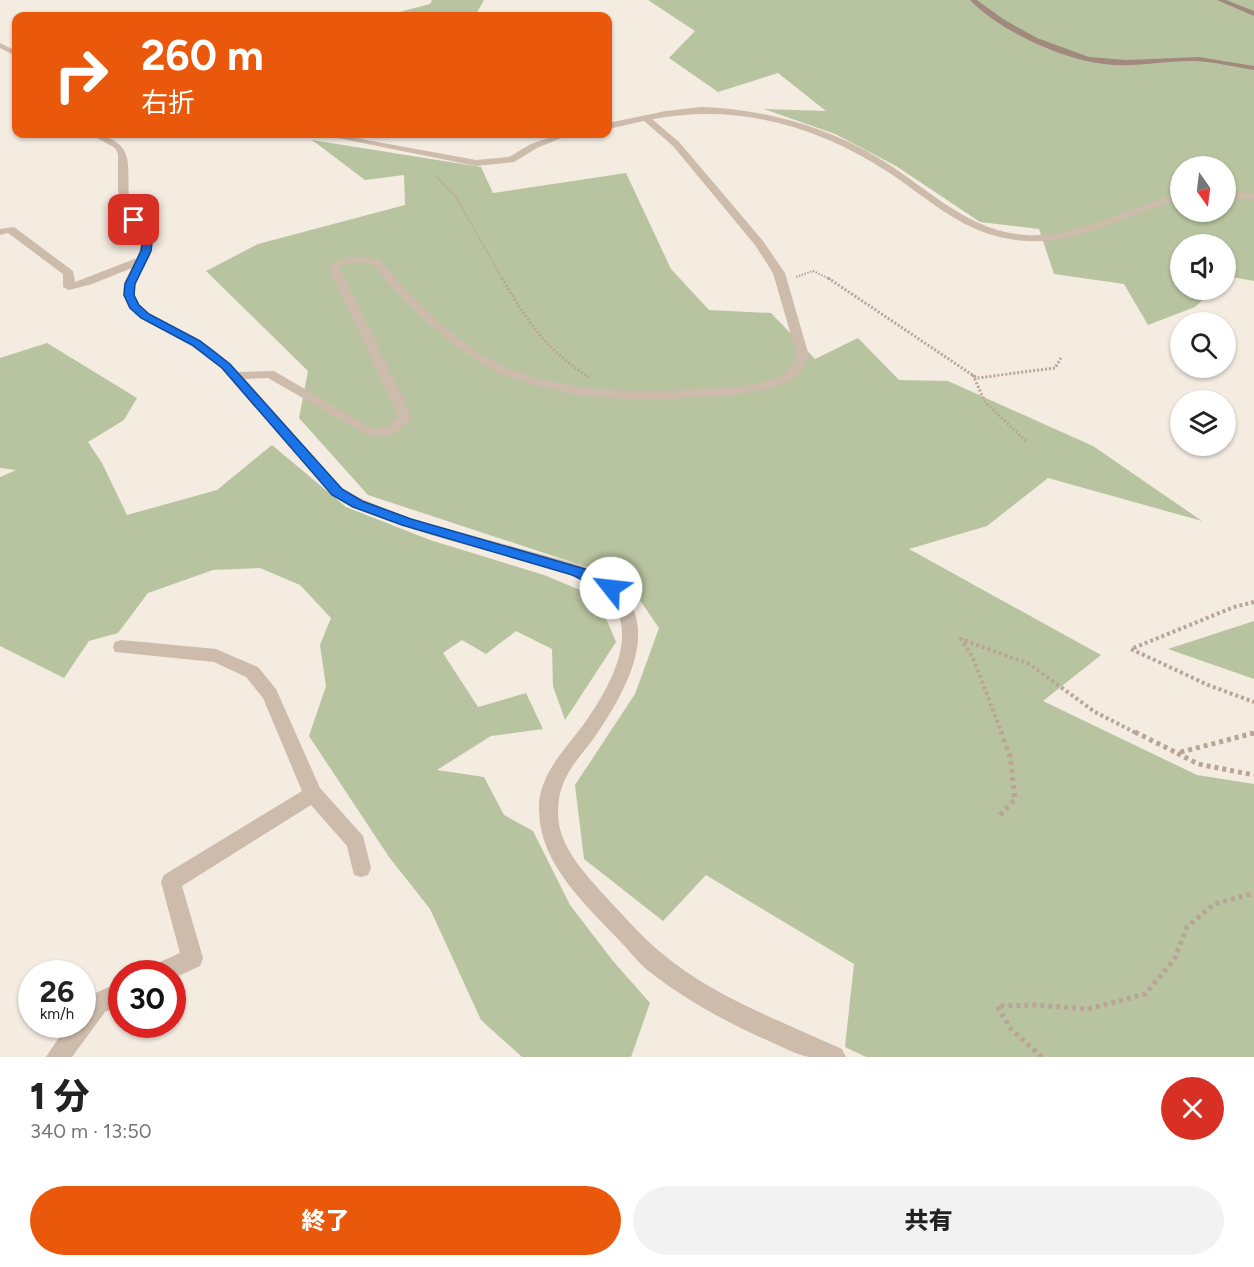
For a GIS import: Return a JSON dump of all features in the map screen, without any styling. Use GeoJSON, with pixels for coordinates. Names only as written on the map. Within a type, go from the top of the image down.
{"type":"FeatureCollection","features":[{"type":"Feature","properties":{"kind":"main road"},"geometry":{"type":"LineString","coordinates":[[973,0],[992,16],[1038,40],[1084,57],[1119,63],[1201,60],[1254,68]]}},
{"type":"Feature","properties":{"kind":"main road"},"geometry":{"type":"LineString","coordinates":[[1220,0],[1254,14]]}},
{"type":"Feature","properties":{"kind":"street"},"geometry":{"type":"LineString","coordinates":[[612,125],[698,110],[742,111],[763,115],[840,142],[861,152],[892,171],[950,214],[970,225],[994,233],[1029,238],[1060,236],[1170,199]]}},
{"type":"Feature","properties":{"kind":"street"},"geometry":{"type":"LineString","coordinates":[[235,376],[270,374],[371,433],[391,431],[405,417],[333,266],[352,259],[374,261],[432,322],[458,343],[505,371],[583,392],[673,396],[768,386],[790,376],[803,356],[779,273],[759,243],[676,144],[647,119]]}},
{"type":"Feature","properties":{"kind":"street"},"geometry":{"type":"LineString","coordinates":[[101,138],[118,146],[123,154],[123,190],[127,207],[147,243],[130,284],[129,295],[134,306],[145,316],[196,343],[235,376],[337,492],[357,504],[407,522],[578,571],[611,588],[627,610],[632,636],[627,663],[599,717],[563,765],[551,787],[548,811],[553,838],[569,867],[596,901],[655,962],[729,1010],[834,1057]]}},
{"type":"Feature","properties":{"kind":"street"},"geometry":{"type":"LineString","coordinates":[[343,138],[476,163],[511,160],[534,146],[556,138]]}},
{"type":"Feature","properties":{"kind":"street"},"geometry":{"type":"LineString","coordinates":[[1236,195],[1254,195]]}},
{"type":"Feature","properties":{"kind":"street"},"geometry":{"type":"LineString","coordinates":[[0,232],[10,230],[69,273],[69,287],[88,282],[141,260]]}},
{"type":"Feature","properties":{"kind":"street"},"geometry":{"type":"LineString","coordinates":[[121,647],[216,656],[252,672],[270,694],[313,794],[356,842],[361,868]]}},
{"type":"Feature","properties":{"kind":"street"},"geometry":{"type":"LineString","coordinates":[[186,961],[192,958],[171,882],[313,794]]}},
{"type":"Feature","properties":{"kind":"street"},"geometry":{"type":"LineString","coordinates":[[58,1057],[97,1004],[108,999]]}},
{"type":"Feature","properties":{"kind":"path"},"geometry":{"type":"LineString","coordinates":[[437,177],[456,197],[531,326],[570,365],[615,393]]}},
{"type":"Feature","properties":{"kind":"path"},"geometry":{"type":"LineString","coordinates":[[782,284],[813,271],[834,280],[977,378],[1055,368],[1061,358]]}},
{"type":"Feature","properties":{"kind":"path"},"geometry":{"type":"LineString","coordinates":[[972,374],[985,402],[1027,441]]}},
{"type":"Feature","properties":{"kind":"path"},"geometry":{"type":"LineString","coordinates":[[1254,602],[1233,607],[1131,649],[1208,685],[1254,702]]}},
{"type":"Feature","properties":{"kind":"path"},"geometry":{"type":"LineString","coordinates":[[1000,815],[1016,800],[1010,756],[973,658],[961,639],[1029,664],[1095,712],[1197,764],[1254,775]]}},
{"type":"Feature","properties":{"kind":"path"},"geometry":{"type":"LineString","coordinates":[[1177,753],[1254,733]]}},
{"type":"Feature","properties":{"kind":"path"},"geometry":{"type":"LineString","coordinates":[[1042,1057],[1011,1029],[997,1006],[1035,1005],[1088,1010],[1145,994],[1174,960],[1187,927],[1214,904],[1254,893]]}},
{"type":"Feature","properties":{"kind":"green space"},"geometry":{"type":"Polygon","coordinates":[[[432,0],[484,0],[477,12],[399,12],[430,4],[432,0]]]}},
{"type":"Feature","properties":{"kind":"green space"},"geometry":{"type":"Polygon","coordinates":[[[648,0],[1254,0],[1254,281],[1236,278],[1236,234],[1170,234],[1170,300],[1202,300],[1195,307],[1182,312],[1170,312],[1170,317],[1148,325],[1124,284],[1054,274],[1039,229],[980,222],[896,166],[835,134],[764,109],[826,111],[778,73],[718,92],[669,58],[695,31],[648,0]]]}},
{"type":"Feature","properties":{"kind":"green space"},"geometry":{"type":"Polygon","coordinates":[[[312,140],[481,167],[493,193],[626,173],[671,269],[709,310],[771,313],[815,359],[858,338],[899,380],[948,381],[1093,446],[1202,521],[1048,478],[987,526],[909,549],[1101,655],[1043,701],[1197,775],[1254,784],[1254,1057],[866,1057],[845,1047],[854,964],[706,875],[663,921],[584,859],[575,785],[635,694],[659,628],[626,580],[368,495],[299,418],[308,371],[206,271],[258,244],[405,205],[404,175],[365,180],[312,140]]]}},
{"type":"Feature","properties":{"kind":"green space"},"geometry":{"type":"Polygon","coordinates":[[[47,343],[137,398],[124,420],[88,442],[102,463],[127,515],[217,490],[272,445],[346,507],[430,540],[544,575],[597,597],[616,642],[565,720],[553,686],[552,649],[516,631],[486,654],[462,640],[443,653],[478,707],[526,693],[543,729],[491,736],[437,770],[484,777],[504,815],[533,831],[570,905],[613,961],[650,1003],[631,1057],[522,1057],[481,1020],[430,909],[389,857],[309,736],[326,686],[320,645],[331,618],[300,585],[260,568],[213,570],[148,593],[118,633],[89,641],[64,678],[0,646],[0,477],[16,470],[0,468],[0,358],[47,343]]]}},
{"type":"Feature","properties":{"kind":"green space"},"geometry":{"type":"Polygon","coordinates":[[[1254,621],[1254,679],[1168,649],[1254,621]]]}},
{"type":"Feature","properties":{"kind":"route"},"geometry":{"type":"LineString","coordinates":[[134,220],[147,243],[146,251],[130,284],[129,295],[134,306],[145,316],[196,343],[226,366],[297,450],[337,492],[357,504],[407,522],[587,574],[611,588]]}}]}
